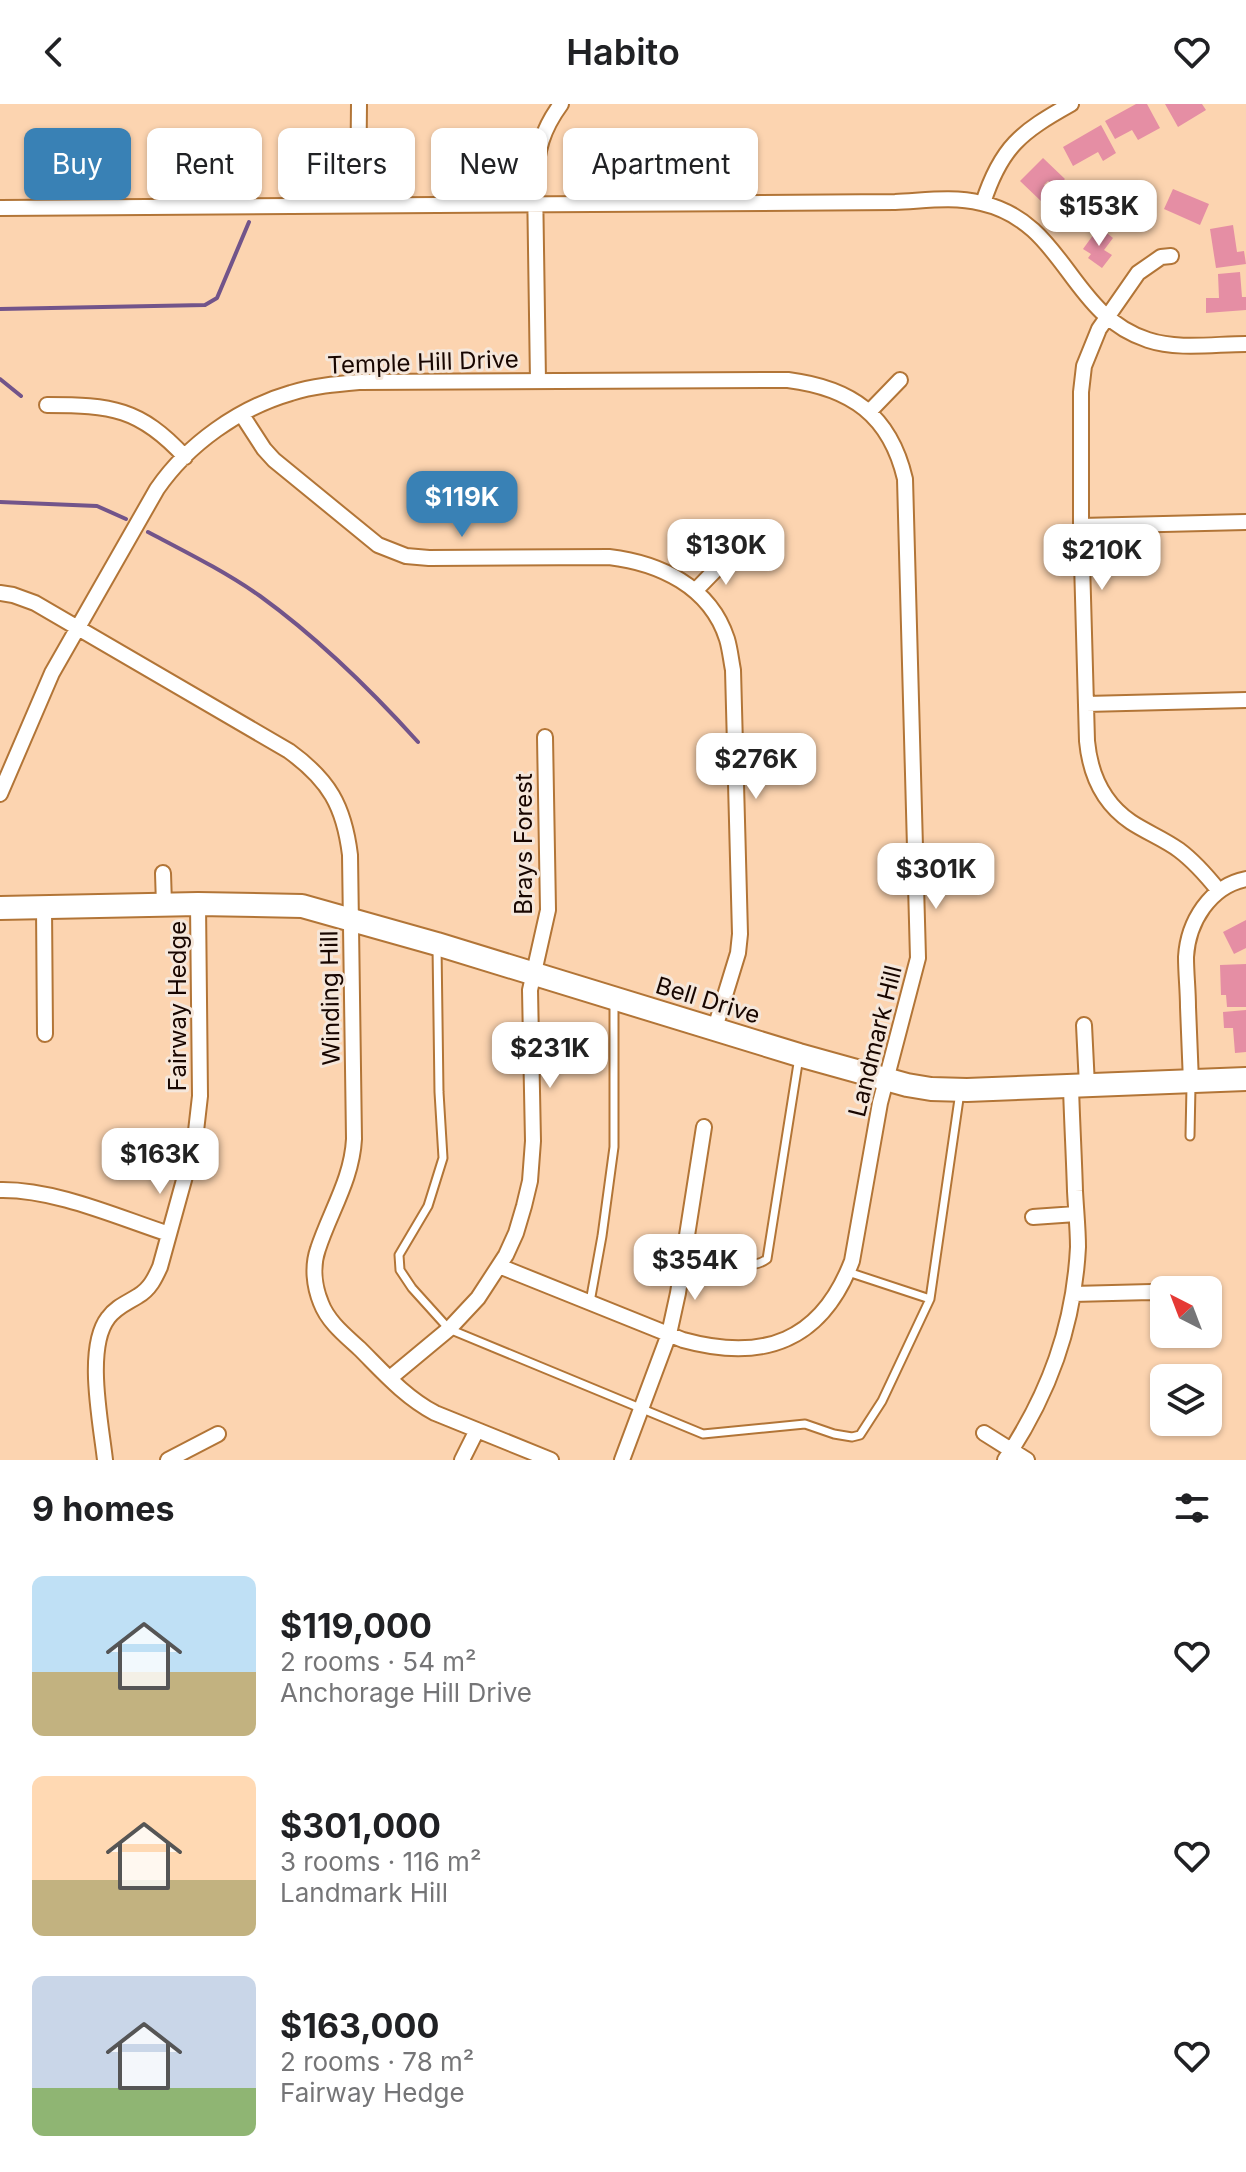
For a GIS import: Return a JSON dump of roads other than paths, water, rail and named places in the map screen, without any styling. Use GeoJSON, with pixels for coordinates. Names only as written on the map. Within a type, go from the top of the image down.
{"type":"FeatureCollection","features":[{"type":"Feature","properties":{"kind":"street"},"geometry":{"type":"LineString","coordinates":[[358,206],[359,104]]}},
{"type":"Feature","properties":{"kind":"street"},"geometry":{"type":"LineString","coordinates":[[538,381],[536,155],[545,129],[561,104]]}},
{"type":"Feature","properties":{"kind":"street"},"geometry":{"type":"LineString","coordinates":[[983,203],[995,171],[1017,139],[1037,123],[1071,104]]}},
{"type":"Feature","properties":{"kind":"street"},"geometry":{"type":"LineString","coordinates":[[0,208],[959,199],[983,203],[1015,216],[1037,232],[1086,296],[1107,318],[1127,331],[1150,341],[1174,345],[1246,344]]}},
{"type":"Feature","properties":{"kind":"street"},"geometry":{"type":"LineString","coordinates":[[1171,256],[1151,262],[1138,273],[1093,341],[1084,366],[1081,392],[1081,526],[1088,752],[1093,773],[1114,808],[1190,859],[1219,891]]}},
{"type":"Feature","properties":{"kind":"street","name":"Temple Hill Drive"},"geometry":{"type":"LineString","coordinates":[[0,794],[52,673],[165,477],[218,428],[262,404],[291,393],[359,382],[788,380],[838,392],[869,412]]}},
{"type":"Feature","properties":{"kind":"street"},"geometry":{"type":"LineString","coordinates":[[869,412],[900,380]]}},
{"type":"Feature","properties":{"kind":"street"},"geometry":{"type":"LineString","coordinates":[[47,405],[86,405],[116,409],[136,416],[169,440],[185,457]]}},
{"type":"Feature","properties":{"kind":"street","name":"Landmark Hill"},"geometry":{"type":"LineString","coordinates":[[499,1266],[669,1334],[709,1347],[737,1349],[779,1342],[811,1324],[836,1296],[848,1272],[886,1078],[918,958],[905,479],[892,442],[869,412]]}},
{"type":"Feature","properties":{"kind":"street"},"geometry":{"type":"LineString","coordinates":[[242,415],[274,460],[378,545],[406,556],[429,558],[628,559],[678,577],[708,604],[727,640],[733,670],[740,934],[738,953],[715,1028]]}},
{"type":"Feature","properties":{"kind":"street"},"geometry":{"type":"LineString","coordinates":[[1081,526],[1246,522]]}},
{"type":"Feature","properties":{"kind":"street"},"geometry":{"type":"LineString","coordinates":[[695,591],[730,555]]}},
{"type":"Feature","properties":{"kind":"street","name":"Winding Hill"},"geometry":{"type":"LineString","coordinates":[[0,593],[35,603],[289,751],[317,774],[338,806],[347,830],[350,855],[353,1150],[349,1172],[316,1252],[314,1283],[321,1306],[334,1324],[406,1395],[422,1406],[551,1460]]}},
{"type":"Feature","properties":{"kind":"street"},"geometry":{"type":"LineString","coordinates":[[1086,704],[1246,700]]}},
{"type":"Feature","properties":{"kind":"street","name":"Brays Forest"},"geometry":{"type":"LineString","coordinates":[[390,1378],[449,1329],[478,1298],[516,1233],[530,1181],[533,1141],[529,1011],[533,973],[548,910],[545,737]]}},
{"type":"Feature","properties":{"kind":"street"},"geometry":{"type":"LineString","coordinates":[[163,873],[164,905]]}},
{"type":"Feature","properties":{"kind":"street"},"geometry":{"type":"LineString","coordinates":[[1191,1082],[1186,955],[1191,929],[1199,913],[1219,891],[1246,879]]}},
{"type":"Feature","properties":{"kind":"street","name":"Bell Drive"},"geometry":{"type":"LineString","coordinates":[[0,908],[198,904],[302,906],[799,1055],[931,1089],[1246,1079]]}},
{"type":"Feature","properties":{"kind":"street","name":"Fairway Hedge"},"geometry":{"type":"LineString","coordinates":[[105,1460],[95,1360],[99,1334],[108,1317],[154,1281],[198,1125],[198,904]]}},
{"type":"Feature","properties":{"kind":"street"},"geometry":{"type":"LineString","coordinates":[[44,907],[45,1034]]}},
{"type":"Feature","properties":{"kind":"street"},"geometry":{"type":"LineString","coordinates":[[1009,1455],[1048,1385],[1061,1350],[1073,1294],[1078,1245],[1079,1086],[1084,1025]]}},
{"type":"Feature","properties":{"kind":"street"},"geometry":{"type":"LineString","coordinates":[[622,1460],[669,1334],[704,1127]]}},
{"type":"Feature","properties":{"kind":"street"},"geometry":{"type":"LineString","coordinates":[[0,1190],[45,1194],[169,1234]]}},
{"type":"Feature","properties":{"kind":"street"},"geometry":{"type":"LineString","coordinates":[[1033,1217],[1076,1214]]}},
{"type":"Feature","properties":{"kind":"street"},"geometry":{"type":"LineString","coordinates":[[1073,1294],[1150,1292]]}},
{"type":"Feature","properties":{"kind":"street"},"geometry":{"type":"LineString","coordinates":[[462,1460],[477,1430]]}},
{"type":"Feature","properties":{"kind":"street"},"geometry":{"type":"LineString","coordinates":[[984,1433],[1009,1455],[1027,1460]]}},
{"type":"Feature","properties":{"kind":"street"},"geometry":{"type":"LineString","coordinates":[[168,1460],[218,1434]]}},
{"type":"Feature","properties":{"kind":"lane"},"geometry":{"type":"LineString","coordinates":[[437,944],[443,1158],[428,1206],[399,1255],[400,1270],[449,1329],[703,1434],[805,1424],[834,1434],[860,1435],[882,1401],[930,1299],[960,1090]]}},
{"type":"Feature","properties":{"kind":"lane"},"geometry":{"type":"LineString","coordinates":[[590,1302],[614,1147],[614,999]]}},
{"type":"Feature","properties":{"kind":"lane"},"geometry":{"type":"LineString","coordinates":[[683,1257],[716,1264],[747,1265],[759,1265],[767,1259],[799,1055]]}},
{"type":"Feature","properties":{"kind":"lane"},"geometry":{"type":"LineString","coordinates":[[1190,1136],[1191,1082]]}},
{"type":"Feature","properties":{"kind":"lane"},"geometry":{"type":"LineString","coordinates":[[848,1272],[930,1299]]}},
{"type":"Feature","properties":{"kind":"waterway"},"geometry":{"type":"LineString","coordinates":[[0,309],[205,305],[217,298],[249,222]]}},
{"type":"Feature","properties":{"kind":"waterway"},"geometry":{"type":"LineString","coordinates":[[0,379],[21,396]]}},
{"type":"Feature","properties":{"kind":"waterway"},"geometry":{"type":"LineString","coordinates":[[0,502],[97,506],[126,519]]}},
{"type":"Feature","properties":{"kind":"waterway"},"geometry":{"type":"LineString","coordinates":[[148,532],[206,562],[281,612],[343,665],[418,742]]}}]}
